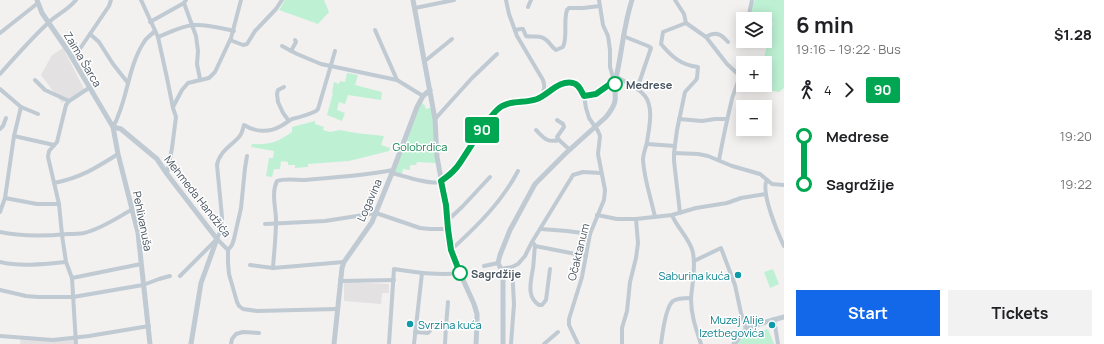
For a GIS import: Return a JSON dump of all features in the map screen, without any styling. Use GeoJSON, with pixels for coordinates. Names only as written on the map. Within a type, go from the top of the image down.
{"type":"FeatureCollection","features":[{"type":"Feature","properties":{"kind":"street"},"geometry":{"type":"LineString","coordinates":[[0,74],[48,22],[76,0]]}},
{"type":"Feature","properties":{"kind":"street"},"geometry":{"type":"LineString","coordinates":[[73,59],[109,6],[111,0]]}},
{"type":"Feature","properties":{"kind":"street"},"geometry":{"type":"LineString","coordinates":[[141,0],[158,38],[176,121],[166,174]]}},
{"type":"Feature","properties":{"kind":"street"},"geometry":{"type":"LineString","coordinates":[[173,108],[176,99],[185,85],[200,79],[209,78],[215,72],[234,31],[241,0]]}},
{"type":"Feature","properties":{"kind":"street"},"geometry":{"type":"LineString","coordinates":[[230,40],[243,45],[247,44],[255,31],[276,9],[282,0]]}},
{"type":"Feature","properties":{"kind":"street"},"geometry":{"type":"LineString","coordinates":[[413,0],[435,119],[437,157],[446,205],[451,250],[476,309],[476,344]]}},
{"type":"Feature","properties":{"kind":"street"},"geometry":{"type":"LineString","coordinates":[[415,8],[454,0]]}},
{"type":"Feature","properties":{"kind":"street"},"geometry":{"type":"LineString","coordinates":[[506,0],[509,14],[517,36],[544,84],[544,92],[538,98]]}},
{"type":"Feature","properties":{"kind":"street"},"geometry":{"type":"LineString","coordinates":[[528,7],[530,0]]}},
{"type":"Feature","properties":{"kind":"street"},"geometry":{"type":"LineString","coordinates":[[600,0],[603,25],[608,36],[610,67],[615,84]]}},
{"type":"Feature","properties":{"kind":"street"},"geometry":{"type":"LineString","coordinates":[[503,344],[503,281],[502,269],[498,263],[500,255],[510,230],[535,184],[606,117],[614,106],[615,84],[623,36],[628,11],[632,0]]}},
{"type":"Feature","properties":{"kind":"street"},"geometry":{"type":"LineString","coordinates":[[675,0],[684,14],[686,23],[706,37],[727,64],[739,75],[733,92],[719,160]]}},
{"type":"Feature","properties":{"kind":"street"},"geometry":{"type":"LineString","coordinates":[[749,12],[752,0]]}},
{"type":"Feature","properties":{"kind":"street"},"geometry":{"type":"LineString","coordinates":[[150,22],[185,1],[198,42],[197,64],[200,79]]}},
{"type":"Feature","properties":{"kind":"street"},"geometry":{"type":"LineString","coordinates":[[0,33],[38,2]]}},
{"type":"Feature","properties":{"kind":"street","name":"Zaima Šarca"},"geometry":{"type":"LineString","coordinates":[[38,2],[42,13],[73,59],[113,127]]}},
{"type":"Feature","properties":{"kind":"street"},"geometry":{"type":"LineString","coordinates":[[515,30],[520,28],[523,29],[526,36],[535,36],[546,39],[556,50],[563,47],[565,41],[567,10],[569,8],[600,6]]}},
{"type":"Feature","properties":{"kind":"street"},"geometry":{"type":"LineString","coordinates":[[680,214],[674,153],[685,92],[698,78],[698,67],[687,66],[667,52],[661,44],[665,31],[686,23]]}},
{"type":"Feature","properties":{"kind":"street"},"geometry":{"type":"LineString","coordinates":[[158,38],[174,30],[193,25],[234,31]]}},
{"type":"Feature","properties":{"kind":"street"},"geometry":{"type":"LineString","coordinates":[[375,30],[397,80]]}},
{"type":"Feature","properties":{"kind":"street"},"geometry":{"type":"LineString","coordinates":[[113,127],[120,112],[137,55],[144,41],[155,31]]}},
{"type":"Feature","properties":{"kind":"street"},"geometry":{"type":"LineString","coordinates":[[90,34],[99,42],[113,64],[128,83]]}},
{"type":"Feature","properties":{"kind":"street"},"geometry":{"type":"LineString","coordinates":[[706,37],[711,34],[718,34],[722,35],[728,42]]}},
{"type":"Feature","properties":{"kind":"street"},"geometry":{"type":"LineString","coordinates":[[623,36],[650,48],[637,89]]}},
{"type":"Feature","properties":{"kind":"street"},"geometry":{"type":"LineString","coordinates":[[425,61],[452,39]]}},
{"type":"Feature","properties":{"kind":"street"},"geometry":{"type":"LineString","coordinates":[[291,51],[296,42],[295,40]]}},
{"type":"Feature","properties":{"kind":"street"},"geometry":{"type":"LineString","coordinates":[[282,46],[321,64],[397,80],[423,96]]}},
{"type":"Feature","properties":{"kind":"street"},"geometry":{"type":"LineString","coordinates":[[191,344],[201,283],[220,234],[222,222],[217,165],[218,160],[228,147],[240,136],[244,125],[251,129],[262,131],[272,130],[289,120],[314,112],[318,109],[335,51]]}},
{"type":"Feature","properties":{"kind":"street"},"geometry":{"type":"LineString","coordinates":[[435,119],[472,78],[497,54]]}},
{"type":"Feature","properties":{"kind":"street"},"geometry":{"type":"LineString","coordinates":[[617,77],[637,89],[645,96],[647,101],[649,121],[647,144],[643,158],[645,174],[655,217]]}},
{"type":"Feature","properties":{"kind":"street"},"geometry":{"type":"LineString","coordinates":[[35,80],[45,90],[69,101]]}},
{"type":"Feature","properties":{"kind":"street"},"geometry":{"type":"LineString","coordinates":[[273,268],[276,224],[274,196],[277,181],[393,171],[423,181],[441,181],[458,166],[498,108],[509,102],[521,102],[538,98],[563,83],[576,84],[584,96],[596,94],[610,84],[615,84]]}},
{"type":"Feature","properties":{"kind":"street"},"geometry":{"type":"LineString","coordinates":[[284,87],[278,90],[278,102],[282,113],[289,120]]}},
{"type":"Feature","properties":{"kind":"street"},"geometry":{"type":"LineString","coordinates":[[76,344],[72,278],[66,262],[59,204],[48,157],[49,151],[57,142],[66,105],[69,101],[89,88]]}},
{"type":"Feature","properties":{"kind":"street"},"geometry":{"type":"LineString","coordinates":[[0,89],[21,107],[38,114]]}},
{"type":"Feature","properties":{"kind":"street","name":"Logavina"},"geometry":{"type":"LineString","coordinates":[[334,344],[340,281],[344,262],[372,222],[417,107],[423,96],[430,90]]}},
{"type":"Feature","properties":{"kind":"street","name":"Očaktanum"},"geometry":{"type":"LineString","coordinates":[[578,344],[570,326],[569,319],[582,277],[590,234],[604,200],[605,190],[598,154],[600,136],[587,113],[584,96]]}},
{"type":"Feature","properties":{"kind":"street"},"geometry":{"type":"LineString","coordinates":[[0,212],[5,198],[14,136],[21,107]]}},
{"type":"Feature","properties":{"kind":"street"},"geometry":{"type":"LineString","coordinates":[[0,128],[3,126],[6,118]]}},
{"type":"Feature","properties":{"kind":"street"},"geometry":{"type":"LineString","coordinates":[[679,119],[702,121],[727,118]]}},
{"type":"Feature","properties":{"kind":"street"},"geometry":{"type":"LineString","coordinates":[[557,120],[563,124],[564,127],[557,137],[570,150]]}},
{"type":"Feature","properties":{"kind":"street","name":"Pehlivanuša"},"geometry":{"type":"LineString","coordinates":[[113,127],[118,154],[138,233],[150,344]]}},
{"type":"Feature","properties":{"kind":"street","name":"Mehmeda Handžića"},"geometry":{"type":"LineString","coordinates":[[113,127],[121,129],[156,159],[217,239],[228,250]]}},
{"type":"Feature","properties":{"kind":"street"},"geometry":{"type":"LineString","coordinates":[[536,130],[548,141],[559,140]]}},
{"type":"Feature","properties":{"kind":"street"},"geometry":{"type":"LineString","coordinates":[[14,136],[54,145]]}},
{"type":"Feature","properties":{"kind":"street"},"geometry":{"type":"LineString","coordinates":[[647,144],[675,146]]}},
{"type":"Feature","properties":{"kind":"street"},"geometry":{"type":"LineString","coordinates":[[674,153],[708,156],[732,166],[760,174],[772,184],[784,185]]}},
{"type":"Feature","properties":{"kind":"street"},"geometry":{"type":"LineString","coordinates":[[54,183],[74,178],[118,154]]}},
{"type":"Feature","properties":{"kind":"street"},"geometry":{"type":"LineString","coordinates":[[247,156],[241,208],[234,239],[228,250],[229,274],[239,306],[257,311],[337,309]]}},
{"type":"Feature","properties":{"kind":"street"},"geometry":{"type":"LineString","coordinates":[[451,250],[481,222],[502,197],[518,171]]}},
{"type":"Feature","properties":{"kind":"street"},"geometry":{"type":"LineString","coordinates":[[502,269],[518,264],[525,256],[534,244],[541,228],[573,175],[583,172],[601,173]]}},
{"type":"Feature","properties":{"kind":"street"},"geometry":{"type":"LineString","coordinates":[[447,221],[490,177]]}},
{"type":"Feature","properties":{"kind":"street"},"geometry":{"type":"LineString","coordinates":[[767,180],[764,185],[770,211],[784,246]]}},
{"type":"Feature","properties":{"kind":"street"},"geometry":{"type":"LineString","coordinates":[[597,215],[617,219],[636,219],[672,215],[680,214],[696,208],[766,194]]}},
{"type":"Feature","properties":{"kind":"street"},"geometry":{"type":"LineString","coordinates":[[5,198],[37,204],[59,204]]}},
{"type":"Feature","properties":{"kind":"street"},"geometry":{"type":"LineString","coordinates":[[0,232],[13,235],[30,236],[84,233],[102,226],[132,210]]}},
{"type":"Feature","properties":{"kind":"street"},"geometry":{"type":"LineString","coordinates":[[265,224],[325,221],[376,213],[420,228],[448,229]]}},
{"type":"Feature","properties":{"kind":"street"},"geometry":{"type":"LineString","coordinates":[[672,215],[675,223],[692,248],[694,261],[691,298],[694,323],[701,344]]}},
{"type":"Feature","properties":{"kind":"street"},"geometry":{"type":"LineString","coordinates":[[622,344],[622,328],[627,311],[630,282],[638,243],[636,219]]}},
{"type":"Feature","properties":{"kind":"street"},"geometry":{"type":"LineString","coordinates":[[541,228],[590,234]]}},
{"type":"Feature","properties":{"kind":"street"},"geometry":{"type":"LineString","coordinates":[[180,276],[217,239]]}},
{"type":"Feature","properties":{"kind":"street"},"geometry":{"type":"LineString","coordinates":[[534,244],[586,256]]}},
{"type":"Feature","properties":{"kind":"street"},"geometry":{"type":"LineString","coordinates":[[534,244],[530,291],[533,300],[539,305],[542,305],[546,300],[550,270]]}},
{"type":"Feature","properties":{"kind":"street"},"geometry":{"type":"LineString","coordinates":[[694,261],[721,248],[735,284],[746,329]]}},
{"type":"Feature","properties":{"kind":"street"},"geometry":{"type":"LineString","coordinates":[[0,262],[16,264],[52,264],[66,262]]}},
{"type":"Feature","properties":{"kind":"street"},"geometry":{"type":"LineString","coordinates":[[250,265],[273,268],[344,262]]}},
{"type":"Feature","properties":{"kind":"street"},"geometry":{"type":"LineString","coordinates":[[484,266],[498,263]]}},
{"type":"Feature","properties":{"kind":"street"},"geometry":{"type":"LineString","coordinates":[[72,278],[141,264]]}},
{"type":"Feature","properties":{"kind":"street"},"geometry":{"type":"LineString","coordinates":[[511,344],[514,304],[512,267]]}},
{"type":"Feature","properties":{"kind":"street"},"geometry":{"type":"LineString","coordinates":[[389,344],[394,269],[422,273],[460,273]]}},
{"type":"Feature","properties":{"kind":"street"},"geometry":{"type":"LineString","coordinates":[[414,344],[422,273]]}},
{"type":"Feature","properties":{"kind":"street"},"geometry":{"type":"LineString","coordinates":[[0,290],[26,296],[73,297],[143,285],[170,276]]}},
{"type":"Feature","properties":{"kind":"street"},"geometry":{"type":"LineString","coordinates":[[340,281],[394,280]]}},
{"type":"Feature","properties":{"kind":"street"},"geometry":{"type":"LineString","coordinates":[[662,344],[663,330],[669,306],[674,300],[691,298]]}},
{"type":"Feature","properties":{"kind":"street"},"geometry":{"type":"LineString","coordinates":[[445,344],[448,302]]}},
{"type":"Feature","properties":{"kind":"street"},"geometry":{"type":"LineString","coordinates":[[734,344],[746,329],[784,317]]}},
{"type":"Feature","properties":{"kind":"street"},"geometry":{"type":"LineString","coordinates":[[774,319],[778,344]]}},
{"type":"Feature","properties":{"kind":"street"},"geometry":{"type":"LineString","coordinates":[[415,332],[428,333],[434,324],[446,326]]}},
{"type":"Feature","properties":{"kind":"street"},"geometry":{"type":"LineString","coordinates":[[0,336],[53,340],[89,336],[149,326]]}},
{"type":"Feature","properties":{"kind":"street"},"geometry":{"type":"LineString","coordinates":[[231,344],[232,339],[236,334],[243,332],[259,333]]}},
{"type":"Feature","properties":{"kind":"street"},"geometry":{"type":"LineString","coordinates":[[544,344],[558,332]]}},
{"type":"Feature","properties":{"kind":"shaded area"},"geometry":{"type":"Polygon","coordinates":[[[63,48],[84,89],[62,103],[41,75],[52,55],[63,48]]]}},
{"type":"Feature","properties":{"kind":"shaded area"},"geometry":{"type":"Polygon","coordinates":[[[344,282],[389,284],[389,293],[382,293],[381,304],[344,301],[344,282]]]}},
{"type":"Feature","properties":{"kind":"shaded area"},"geometry":{"type":"Polygon","coordinates":[[[21,338],[75,339],[76,344],[20,344],[21,338]]]}},
{"type":"Feature","properties":{"kind":"green space"},"geometry":{"type":"Polygon","coordinates":[[[285,0],[324,0],[329,12],[318,24],[279,10],[285,0]]]}},
{"type":"Feature","properties":{"kind":"green space"},"geometry":{"type":"Polygon","coordinates":[[[755,0],[784,0],[784,88],[779,92],[772,91],[772,56],[764,56],[766,48],[772,48],[772,12],[751,12],[755,0]]]}},
{"type":"Feature","properties":{"kind":"green space"},"geometry":{"type":"Polygon","coordinates":[[[347,73],[358,75],[355,85],[382,92],[381,100],[348,95],[345,104],[339,102],[337,110],[345,113],[342,121],[327,115],[333,93],[334,82],[339,84],[340,81],[345,82],[347,73]]]}},
{"type":"Feature","properties":{"kind":"green space","name":"Golobrdica"},"geometry":{"type":"Polygon","coordinates":[[[422,101],[426,109],[432,107],[436,163],[417,162],[416,165],[410,165],[410,170],[403,169],[402,174],[395,172],[414,118],[422,101]]]}},
{"type":"Feature","properties":{"kind":"green space"},"geometry":{"type":"Polygon","coordinates":[[[315,121],[315,124],[324,127],[323,130],[330,132],[340,130],[384,136],[381,145],[390,148],[389,151],[349,161],[308,164],[308,167],[295,168],[295,165],[288,165],[288,162],[281,161],[280,169],[274,169],[272,177],[266,176],[269,158],[273,158],[274,151],[251,147],[252,144],[273,142],[292,132],[292,127],[315,121]]]}},
{"type":"Feature","properties":{"kind":"green space"},"geometry":{"type":"Polygon","coordinates":[[[773,269],[779,284],[770,288],[764,272],[773,269]]]}},
{"type":"Feature","properties":{"kind":"green space"},"geometry":{"type":"Polygon","coordinates":[[[768,329],[774,344],[737,344],[754,332],[768,329]]]}},
{"type":"Feature","properties":{"kind":"bus line","name":"90"},"geometry":{"type":"LineString","coordinates":[[460,273],[451,250],[446,205],[441,181],[458,166],[492,115],[498,108],[509,102],[521,102],[538,98],[563,83],[576,84],[584,96],[596,94],[610,84],[615,84]]}},
{"type":"Feature","properties":{"kind":"place","name":"Medrese"},"geometry":{"type":"Point","coordinates":[615,84]}},
{"type":"Feature","properties":{"kind":"place","name":"Sagrdžije"},"geometry":{"type":"Point","coordinates":[460,273]}},
{"type":"Feature","properties":{"kind":"place","name":"Saburina kuća"},"geometry":{"type":"Point","coordinates":[738,275]}},
{"type":"Feature","properties":{"kind":"place","name":"Svrzina kuća"},"geometry":{"type":"Point","coordinates":[410,324]}},
{"type":"Feature","properties":{"kind":"place","name":"Muzej Alije Izetbegovića"},"geometry":{"type":"Point","coordinates":[772,325]}}]}
